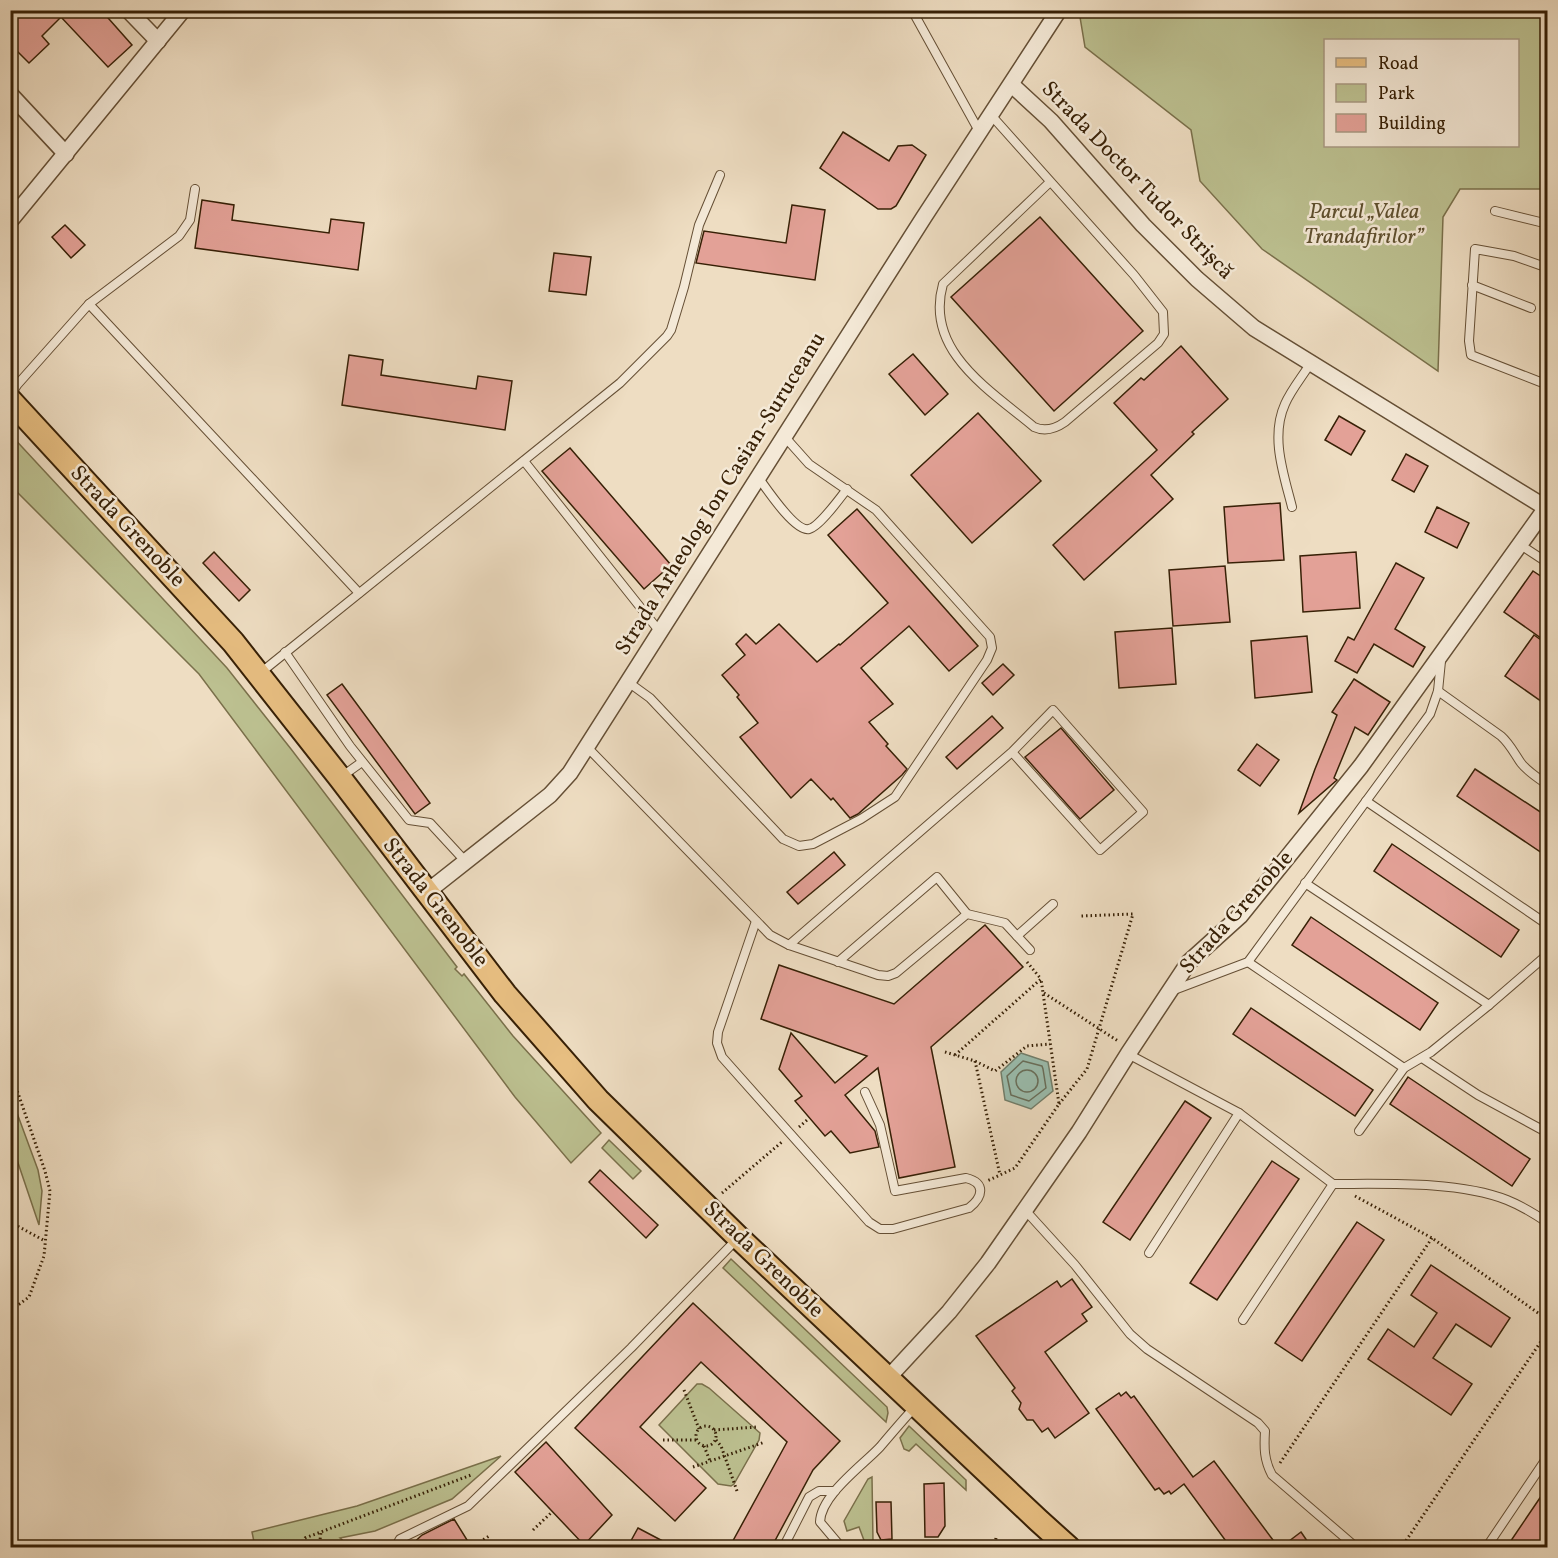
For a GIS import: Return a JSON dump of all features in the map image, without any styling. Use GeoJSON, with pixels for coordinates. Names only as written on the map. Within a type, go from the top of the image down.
{"type":"FeatureCollection","features":[{"type":"Feature","properties":{"kind":"main road","name":"Strada Grenoble"},"geometry":{"type":"LineString","coordinates":[[10,398],[233,642],[505,994],[598,1100],[739,1238],[1038,1520],[1074,1546]]}},
{"type":"Feature","properties":{"kind":"street"},"geometry":{"type":"LineString","coordinates":[[128,10],[158,41]]}},
{"type":"Feature","properties":{"kind":"street"},"geometry":{"type":"LineString","coordinates":[[10,221],[183,10]]}},
{"type":"Feature","properties":{"kind":"street","name":"Strada Doctor Tudor Strișcă"},"geometry":{"type":"LineString","coordinates":[[1059,10],[1012,85],[1051,121],[1143,225],[1197,279],[1254,328],[1547,508]]}},
{"type":"Feature","properties":{"kind":"street","name":"Strada Arheolog Ion Casian-Suruceanu"},"geometry":{"type":"LineString","coordinates":[[427,892],[550,795],[570,773],[784,436],[1012,85]]}},
{"type":"Feature","properties":{"kind":"street"},"geometry":{"type":"LineString","coordinates":[[10,94],[66,154]]}},
{"type":"Feature","properties":{"kind":"street","name":"Strada Grenoble"},"geometry":{"type":"LineString","coordinates":[[888,1378],[949,1312],[988,1263],[1024,1208],[1079,1132],[1189,962],[1240,916],[1361,765],[1547,508]]}},
{"type":"Feature","properties":{"kind":"lane"},"geometry":{"type":"LineString","coordinates":[[912,10],[980,132]]}},
{"type":"Feature","properties":{"kind":"lane"},"geometry":{"type":"LineString","coordinates":[[991,115],[1134,275],[1162,312],[1165,322],[1164,334],[1158,343],[1065,422],[1056,428],[1041,430],[1034,427],[1000,398],[955,356],[947,343],[939,315],[939,300],[944,284],[1050,182]]}},
{"type":"Feature","properties":{"kind":"lane"},"geometry":{"type":"LineString","coordinates":[[258,674],[620,383],[668,336],[684,288],[699,225],[720,175]]}},
{"type":"Feature","properties":{"kind":"lane"},"geometry":{"type":"LineString","coordinates":[[10,398],[17,385],[89,303],[179,236],[190,220],[195,189]]}},
{"type":"Feature","properties":{"kind":"lane"},"geometry":{"type":"LineString","coordinates":[[1495,211],[1548,224]]}},
{"type":"Feature","properties":{"kind":"lane"},"geometry":{"type":"LineString","coordinates":[[1548,268],[1514,256],[1475,249],[1469,341],[1471,355],[1548,385]]}},
{"type":"Feature","properties":{"kind":"lane"},"geometry":{"type":"LineString","coordinates":[[1472,285],[1531,308]]}},
{"type":"Feature","properties":{"kind":"lane"},"geometry":{"type":"LineString","coordinates":[[89,303],[359,593]]}},
{"type":"Feature","properties":{"kind":"lane"},"geometry":{"type":"LineString","coordinates":[[1292,507],[1278,453],[1281,416],[1285,404],[1310,364]]}},
{"type":"Feature","properties":{"kind":"lane"},"geometry":{"type":"LineString","coordinates":[[628,682],[650,698],[783,839],[799,846],[813,844],[861,819],[895,797],[987,660],[990,653],[990,637],[876,510],[809,464],[784,436]]}},
{"type":"Feature","properties":{"kind":"lane"},"geometry":{"type":"LineString","coordinates":[[524,460],[660,632]]}},
{"type":"Feature","properties":{"kind":"lane"},"geometry":{"type":"LineString","coordinates":[[758,477],[778,505],[799,527],[808,530],[818,523],[847,489]]}},
{"type":"Feature","properties":{"kind":"lane"},"geometry":{"type":"LineString","coordinates":[[1520,544],[1548,563]]}},
{"type":"Feature","properties":{"kind":"lane"},"geometry":{"type":"LineString","coordinates":[[285,652],[362,762],[409,820],[430,822],[466,862]]}},
{"type":"Feature","properties":{"kind":"lane"},"geometry":{"type":"LineString","coordinates":[[1170,991],[1248,962],[1430,714],[1438,691],[1442,653]]}},
{"type":"Feature","properties":{"kind":"lane"},"geometry":{"type":"LineString","coordinates":[[1438,691],[1501,736],[1509,743],[1521,763],[1548,785]]}},
{"type":"Feature","properties":{"kind":"lane"},"geometry":{"type":"LineString","coordinates":[[789,945],[1012,752],[1053,710],[1143,812],[1100,850],[1012,752]]}},
{"type":"Feature","properties":{"kind":"lane"},"geometry":{"type":"LineString","coordinates":[[587,747],[756,921],[770,934],[789,945],[878,975],[888,976],[896,973],[967,914]]}},
{"type":"Feature","properties":{"kind":"lane"},"geometry":{"type":"LineString","coordinates":[[340,778],[362,762]]}},
{"type":"Feature","properties":{"kind":"lane"},"geometry":{"type":"LineString","coordinates":[[1366,801],[1548,925]]}},
{"type":"Feature","properties":{"kind":"lane"},"geometry":{"type":"LineString","coordinates":[[838,962],[937,877],[967,914],[1005,923],[1030,950]]}},
{"type":"Feature","properties":{"kind":"lane"},"geometry":{"type":"LineString","coordinates":[[1305,883],[1489,1005]]}},
{"type":"Feature","properties":{"kind":"lane"},"geometry":{"type":"LineString","coordinates":[[1017,936],[1053,904]]}},
{"type":"Feature","properties":{"kind":"lane"},"geometry":{"type":"LineString","coordinates":[[756,921],[718,1032],[717,1043],[722,1057],[870,1222],[880,1229],[892,1229],[969,1208],[978,1202],[981,1194],[979,1185],[975,1180],[966,1178],[895,1191],[880,1125],[865,1092]]}},
{"type":"Feature","properties":{"kind":"lane"},"geometry":{"type":"LineString","coordinates":[[1359,1131],[1404,1068],[1422,1058],[1489,1005],[1548,954]]}},
{"type":"Feature","properties":{"kind":"lane"},"geometry":{"type":"LineString","coordinates":[[1248,962],[1404,1068]]}},
{"type":"Feature","properties":{"kind":"lane"},"geometry":{"type":"LineString","coordinates":[[1128,1054],[1239,1113],[1333,1184],[1394,1184],[1479,1192],[1530,1210],[1548,1223]]}},
{"type":"Feature","properties":{"kind":"lane"},"geometry":{"type":"LineString","coordinates":[[1422,1058],[1478,1095],[1548,1133]]}},
{"type":"Feature","properties":{"kind":"lane"},"geometry":{"type":"LineString","coordinates":[[1149,1253],[1239,1113]]}},
{"type":"Feature","properties":{"kind":"lane"},"geometry":{"type":"LineString","coordinates":[[1243,1320],[1333,1184]]}},
{"type":"Feature","properties":{"kind":"lane"},"geometry":{"type":"LineString","coordinates":[[1024,1208],[1075,1265],[1130,1334],[1147,1349],[1258,1423],[1265,1431],[1264,1454],[1272,1475],[1357,1548]]}},
{"type":"Feature","properties":{"kind":"lane"},"geometry":{"type":"LineString","coordinates":[[395,1548],[400,1539],[468,1506],[631,1348],[739,1238]]}},
{"type":"Feature","properties":{"kind":"lane"},"geometry":{"type":"LineString","coordinates":[[842,1548],[820,1522],[822,1509],[835,1491],[879,1448],[916,1404]]}},
{"type":"Feature","properties":{"kind":"lane"},"geometry":{"type":"LineString","coordinates":[[1486,1548],[1548,1456]]}},
{"type":"Feature","properties":{"kind":"lane"},"geometry":{"type":"LineString","coordinates":[[783,1548],[809,1497],[819,1491],[835,1491]]}},
{"type":"Feature","properties":{"kind":"path"},"geometry":{"type":"LineString","coordinates":[[979,1185],[1015,1168],[1059,1104],[1087,1069],[1133,914],[1081,916]]}},
{"type":"Feature","properties":{"kind":"path"},"geometry":{"type":"LineString","coordinates":[[1030,950],[1023,957],[1041,979],[1059,1104]]}},
{"type":"Feature","properties":{"kind":"path"},"geometry":{"type":"LineString","coordinates":[[955,1055],[1041,979]]}},
{"type":"Feature","properties":{"kind":"path"},"geometry":{"type":"LineString","coordinates":[[1043,992],[1118,1041]]}},
{"type":"Feature","properties":{"kind":"path"},"geometry":{"type":"LineString","coordinates":[[945,1052],[975,1061],[995,1071],[1028,1046],[1050,1044]]}},
{"type":"Feature","properties":{"kind":"path"},"geometry":{"type":"LineString","coordinates":[[975,1061],[1000,1175]]}},
{"type":"Feature","properties":{"kind":"path"},"geometry":{"type":"LineString","coordinates":[[10,1070],[50,1191],[44,1256],[29,1298],[10,1311]]}},
{"type":"Feature","properties":{"kind":"path"},"geometry":{"type":"LineString","coordinates":[[720,1196],[790,1134]]}},
{"type":"Feature","properties":{"kind":"path"},"geometry":{"type":"LineString","coordinates":[[1333,1184],[1432,1238],[1548,1320]]}},
{"type":"Feature","properties":{"kind":"path"},"geometry":{"type":"LineString","coordinates":[[10,1221],[45,1241]]}},
{"type":"Feature","properties":{"kind":"path"},"geometry":{"type":"LineString","coordinates":[[1272,1475],[1432,1238]]}},
{"type":"Feature","properties":{"kind":"path"},"geometry":{"type":"LineString","coordinates":[[1401,1548],[1548,1331]]}},
{"type":"Feature","properties":{"kind":"path"},"geometry":{"type":"LineString","coordinates":[[684,1390],[699,1429]]}},
{"type":"Feature","properties":{"kind":"path"},"geometry":{"type":"LineString","coordinates":[[710,1461],[704,1446],[697,1440],[696,1434],[699,1429],[705,1426],[714,1430],[758,1427]]}},
{"type":"Feature","properties":{"kind":"path"},"geometry":{"type":"LineString","coordinates":[[714,1430],[716,1440],[722,1446],[737,1491]]}},
{"type":"Feature","properties":{"kind":"path"},"geometry":{"type":"LineString","coordinates":[[663,1440],[697,1440]]}},
{"type":"Feature","properties":{"kind":"path"},"geometry":{"type":"LineString","coordinates":[[704,1446],[711,1445],[716,1440]]}},
{"type":"Feature","properties":{"kind":"path"},"geometry":{"type":"LineString","coordinates":[[693,1467],[765,1442]]}},
{"type":"Feature","properties":{"kind":"path"},"geometry":{"type":"LineString","coordinates":[[291,1548],[300,1545],[305,1538],[471,1475]]}},
{"type":"Feature","properties":{"kind":"path"},"geometry":{"type":"LineString","coordinates":[[533,1530],[552,1512]]}},
{"type":"Feature","properties":{"kind":"path"},"geometry":{"type":"LineString","coordinates":[[320,1548],[321,1532]]}},
{"type":"Feature","properties":{"kind":"path"},"geometry":{"type":"LineString","coordinates":[[472,1546],[489,1536]]}},
{"type":"Feature","properties":{"kind":"path"},"geometry":{"type":"LineString","coordinates":[[994,1548],[996,1538]]}},
{"type":"Feature","properties":{"kind":"path"},"geometry":{"type":"LineString","coordinates":[[1074,1546],[1095,1548]]}},
{"type":"Feature","properties":{"kind":"green space","name":"Parcul „Valea Trandafirilor”"},"geometry":{"type":"Polygon","coordinates":[[[1079,11],[1547,11],[1547,189],[1460,189],[1443,217],[1438,371],[1262,249],[1200,181],[1191,130],[1085,47],[1079,11]]]}},
{"type":"Feature","properties":{"kind":"green space"},"geometry":{"type":"Polygon","coordinates":[[[10,434],[227,668],[457,967],[455,969],[462,976],[464,974],[513,1036],[601,1133],[571,1163],[515,1097],[199,674],[11,486],[10,434]]]}},
{"type":"Feature","properties":{"kind":"green space"},"geometry":{"type":"Polygon","coordinates":[[[10,1094],[38,1170],[42,1191],[39,1225],[11,1142],[10,1094]]]}},
{"type":"Feature","properties":{"kind":"green space"},"geometry":{"type":"Polygon","coordinates":[[[609,1140],[641,1171],[633,1179],[602,1148],[609,1140]]]}},
{"type":"Feature","properties":{"kind":"green space"},"geometry":{"type":"Polygon","coordinates":[[[731,1259],[887,1407],[886,1422],[723,1268],[731,1259]]]}},
{"type":"Feature","properties":{"kind":"green space"},"geometry":{"type":"Polygon","coordinates":[[[697,1384],[709,1388],[760,1433],[759,1440],[731,1486],[718,1484],[659,1425],[697,1384]]]}},
{"type":"Feature","properties":{"kind":"green space"},"geometry":{"type":"Polygon","coordinates":[[[909,1426],[966,1480],[966,1490],[916,1444],[909,1451],[904,1449],[900,1438],[909,1426]]]}},
{"type":"Feature","properties":{"kind":"green space"},"geometry":{"type":"Polygon","coordinates":[[[501,1456],[452,1499],[375,1531],[340,1538],[350,1547],[255,1547],[252,1532],[357,1506],[501,1456]]]}},
{"type":"Feature","properties":{"kind":"green space"},"geometry":{"type":"Polygon","coordinates":[[[872,1477],[873,1542],[865,1543],[859,1527],[847,1531],[844,1521],[868,1479],[872,1477]]]}},
{"type":"Feature","properties":{"kind":"water"},"geometry":{"type":"Polygon","coordinates":[[[1021,1053],[1048,1062],[1053,1091],[1031,1109],[1005,1100],[1001,1072],[1021,1053]]]}},
{"type":"Feature","properties":{"kind":"building"},"geometry":{"type":"Polygon","coordinates":[[[25,10],[101,10],[132,45],[108,67],[61,17],[42,36],[49,44],[29,63],[10,44],[10,24],[25,10]]]}},
{"type":"Feature","properties":{"kind":"building"},"geometry":{"type":"Polygon","coordinates":[[[843,132],[889,161],[898,146],[912,145],[926,155],[896,206],[891,209],[878,209],[820,168],[843,132]]]}},
{"type":"Feature","properties":{"kind":"building"},"geometry":{"type":"Polygon","coordinates":[[[202,200],[234,205],[232,220],[329,233],[331,219],[364,223],[358,270],[195,248],[202,200]]]}},
{"type":"Feature","properties":{"kind":"building"},"geometry":{"type":"Polygon","coordinates":[[[792,205],[825,210],[815,280],[696,263],[704,231],[786,243],[792,205]]]}},
{"type":"Feature","properties":{"kind":"building"},"geometry":{"type":"Polygon","coordinates":[[[1040,217],[1143,331],[1054,411],[951,297],[1040,217]]]}},
{"type":"Feature","properties":{"kind":"building"},"geometry":{"type":"Polygon","coordinates":[[[65,225],[85,245],[71,258],[52,237],[65,225]]]}},
{"type":"Feature","properties":{"kind":"building"},"geometry":{"type":"Polygon","coordinates":[[[554,253],[591,257],[586,295],[549,291],[554,253]]]}},
{"type":"Feature","properties":{"kind":"building"},"geometry":{"type":"Polygon","coordinates":[[[1181,346],[1228,399],[1192,432],[1194,434],[1151,475],[1173,499],[1084,580],[1053,545],[1157,450],[1114,403],[1141,378],[1144,380],[1181,346]]]}},
{"type":"Feature","properties":{"kind":"building"},"geometry":{"type":"Polygon","coordinates":[[[913,354],[948,394],[925,415],[889,374],[913,354]]]}},
{"type":"Feature","properties":{"kind":"building"},"geometry":{"type":"Polygon","coordinates":[[[349,355],[383,360],[381,375],[476,389],[478,376],[512,381],[505,430],[342,405],[349,355]]]}},
{"type":"Feature","properties":{"kind":"building"},"geometry":{"type":"Polygon","coordinates":[[[978,413],[1041,481],[972,543],[911,475],[978,413]]]}},
{"type":"Feature","properties":{"kind":"building"},"geometry":{"type":"Polygon","coordinates":[[[1339,416],[1365,431],[1351,455],[1325,440],[1339,416]]]}},
{"type":"Feature","properties":{"kind":"building"},"geometry":{"type":"Polygon","coordinates":[[[570,448],[671,565],[644,589],[542,471],[570,448]]]}},
{"type":"Feature","properties":{"kind":"building"},"geometry":{"type":"Polygon","coordinates":[[[1406,454],[1428,466],[1414,492],[1392,480],[1406,454]]]}},
{"type":"Feature","properties":{"kind":"building"},"geometry":{"type":"Polygon","coordinates":[[[1280,503],[1284,560],[1228,563],[1224,507],[1280,503]]]}},
{"type":"Feature","properties":{"kind":"building"},"geometry":{"type":"Polygon","coordinates":[[[1437,507],[1469,523],[1457,548],[1425,532],[1437,507]]]}},
{"type":"Feature","properties":{"kind":"building"},"geometry":{"type":"Polygon","coordinates":[[[857,509],[978,646],[949,671],[909,626],[861,668],[893,704],[869,722],[888,744],[886,746],[907,769],[858,814],[850,818],[833,798],[831,800],[811,779],[791,798],[740,737],[758,723],[722,675],[745,655],[736,644],[746,634],[756,644],[779,624],[817,662],[888,603],[828,535],[857,509]]]}},
{"type":"Feature","properties":{"kind":"building"},"geometry":{"type":"Polygon","coordinates":[[[214,552],[250,590],[239,601],[203,563],[214,552]]]}},
{"type":"Feature","properties":{"kind":"building"},"geometry":{"type":"Polygon","coordinates":[[[1356,552],[1360,608],[1303,612],[1300,556],[1356,552]]]}},
{"type":"Feature","properties":{"kind":"building"},"geometry":{"type":"Polygon","coordinates":[[[1396,563],[1424,578],[1395,629],[1425,647],[1413,667],[1374,644],[1357,673],[1335,661],[1348,637],[1354,640],[1396,563]]]}},
{"type":"Feature","properties":{"kind":"building"},"geometry":{"type":"Polygon","coordinates":[[[1225,566],[1230,622],[1173,626],[1169,570],[1225,566]]]}},
{"type":"Feature","properties":{"kind":"building"},"geometry":{"type":"Polygon","coordinates":[[[1533,571],[1548,581],[1548,643],[1504,612],[1533,571]]]}},
{"type":"Feature","properties":{"kind":"building"},"geometry":{"type":"Polygon","coordinates":[[[1172,628],[1176,684],[1119,688],[1115,632],[1172,628]]]}},
{"type":"Feature","properties":{"kind":"building"},"geometry":{"type":"Polygon","coordinates":[[[1534,635],[1548,645],[1548,706],[1505,676],[1534,635]]]}},
{"type":"Feature","properties":{"kind":"building"},"geometry":{"type":"Polygon","coordinates":[[[1307,636],[1312,692],[1255,698],[1251,641],[1307,636]]]}},
{"type":"Feature","properties":{"kind":"building"},"geometry":{"type":"Polygon","coordinates":[[[1003,664],[1014,675],[993,695],[982,683],[1003,664]]]}},
{"type":"Feature","properties":{"kind":"building"},"geometry":{"type":"Polygon","coordinates":[[[1354,679],[1390,702],[1368,735],[1355,727],[1334,778],[1337,780],[1299,813],[1337,715],[1332,712],[1354,679]]]}},
{"type":"Feature","properties":{"kind":"building"},"geometry":{"type":"Polygon","coordinates":[[[342,684],[430,803],[415,814],[327,695],[342,684]]]}},
{"type":"Feature","properties":{"kind":"building"},"geometry":{"type":"Polygon","coordinates":[[[992,716],[1003,728],[957,769],[946,757],[992,716]]]}},
{"type":"Feature","properties":{"kind":"building"},"geometry":{"type":"Polygon","coordinates":[[[1061,728],[1114,790],[1080,819],[1025,757],[1061,728]]]}},
{"type":"Feature","properties":{"kind":"building"},"geometry":{"type":"Polygon","coordinates":[[[1257,744],[1279,760],[1260,786],[1238,770],[1257,744]]]}},
{"type":"Feature","properties":{"kind":"building"},"geometry":{"type":"Polygon","coordinates":[[[1475,769],[1548,817],[1548,857],[1457,796],[1475,769]]]}},
{"type":"Feature","properties":{"kind":"building"},"geometry":{"type":"Polygon","coordinates":[[[1392,844],[1519,930],[1501,957],[1374,871],[1392,844]]]}},
{"type":"Feature","properties":{"kind":"building"},"geometry":{"type":"Polygon","coordinates":[[[834,852],[845,865],[798,904],[787,892],[834,852]]]}},
{"type":"Feature","properties":{"kind":"building"},"geometry":{"type":"Polygon","coordinates":[[[1311,917],[1438,1003],[1420,1030],[1292,945],[1311,917]]]}},
{"type":"Feature","properties":{"kind":"building"},"geometry":{"type":"Polygon","coordinates":[[[985,925],[1023,967],[931,1047],[955,1167],[899,1178],[878,1068],[845,1095],[875,1131],[879,1147],[850,1153],[831,1131],[825,1136],[795,1101],[802,1096],[779,1069],[791,1033],[835,1083],[867,1056],[761,1019],[779,965],[894,1004],[985,925]]]}},
{"type":"Feature","properties":{"kind":"building"},"geometry":{"type":"Polygon","coordinates":[[[1251,1008],[1373,1090],[1355,1116],[1233,1034],[1251,1008]]]}},
{"type":"Feature","properties":{"kind":"building"},"geometry":{"type":"Polygon","coordinates":[[[1408,1077],[1530,1159],[1512,1186],[1390,1104],[1408,1077]]]}},
{"type":"Feature","properties":{"kind":"building"},"geometry":{"type":"Polygon","coordinates":[[[1185,1101],[1211,1118],[1130,1240],[1103,1222],[1185,1101]]]}},
{"type":"Feature","properties":{"kind":"building"},"geometry":{"type":"Polygon","coordinates":[[[1272,1161],[1299,1179],[1217,1300],[1190,1283],[1272,1161]]]}},
{"type":"Feature","properties":{"kind":"building"},"geometry":{"type":"Polygon","coordinates":[[[600,1170],[658,1225],[646,1238],[589,1182],[600,1170]]]}},
{"type":"Feature","properties":{"kind":"building"},"geometry":{"type":"Polygon","coordinates":[[[1357,1222],[1384,1240],[1302,1361],[1275,1343],[1357,1222]]]}},
{"type":"Feature","properties":{"kind":"building"},"geometry":{"type":"Polygon","coordinates":[[[1431,1265],[1510,1318],[1491,1347],[1456,1324],[1433,1358],[1472,1384],[1451,1415],[1368,1359],[1388,1329],[1414,1347],[1437,1313],[1411,1295],[1431,1265]]]}},
{"type":"Feature","properties":{"kind":"building"},"geometry":{"type":"Polygon","coordinates":[[[1072,1279],[1092,1307],[1082,1314],[1087,1321],[1045,1352],[1089,1413],[1055,1438],[1048,1428],[1042,1432],[1033,1420],[1027,1420],[1019,1409],[1021,1403],[1012,1391],[1015,1388],[976,1336],[1057,1281],[1061,1287],[1072,1279]]]}},
{"type":"Feature","properties":{"kind":"building"},"geometry":{"type":"Polygon","coordinates":[[[693,1303],[840,1441],[813,1470],[771,1548],[729,1548],[787,1442],[701,1362],[640,1427],[706,1488],[675,1521],[575,1428],[693,1303]]]}},
{"type":"Feature","properties":{"kind":"building"},"geometry":{"type":"Polygon","coordinates":[[[1126,1392],[1131,1398],[1134,1396],[1193,1477],[1214,1461],[1279,1548],[1231,1548],[1184,1484],[1171,1494],[1169,1491],[1164,1494],[1159,1488],[1155,1490],[1096,1409],[1119,1393],[1121,1396],[1126,1392]]]}},
{"type":"Feature","properties":{"kind":"building"},"geometry":{"type":"Polygon","coordinates":[[[546,1442],[612,1515],[584,1545],[515,1472],[546,1442]]]}},
{"type":"Feature","properties":{"kind":"building"},"geometry":{"type":"Polygon","coordinates":[[[944,1483],[945,1526],[938,1537],[925,1537],[924,1484],[944,1483]]]}},
{"type":"Feature","properties":{"kind":"building"},"geometry":{"type":"Polygon","coordinates":[[[1548,1486],[1548,1548],[1506,1548],[1548,1486]]]}},
{"type":"Feature","properties":{"kind":"building"},"geometry":{"type":"Polygon","coordinates":[[[876,1502],[891,1502],[892,1539],[881,1540],[877,1532],[876,1502]]]}},
{"type":"Feature","properties":{"kind":"building"},"geometry":{"type":"Polygon","coordinates":[[[454,1519],[472,1548],[408,1548],[422,1535],[454,1519]]]}},
{"type":"Feature","properties":{"kind":"building"},"geometry":{"type":"Polygon","coordinates":[[[638,1528],[676,1548],[627,1548],[638,1528]]]}},
{"type":"Feature","properties":{"kind":"building"},"geometry":{"type":"Polygon","coordinates":[[[1301,1532],[1312,1548],[1280,1548],[1301,1532]]]}}]}
